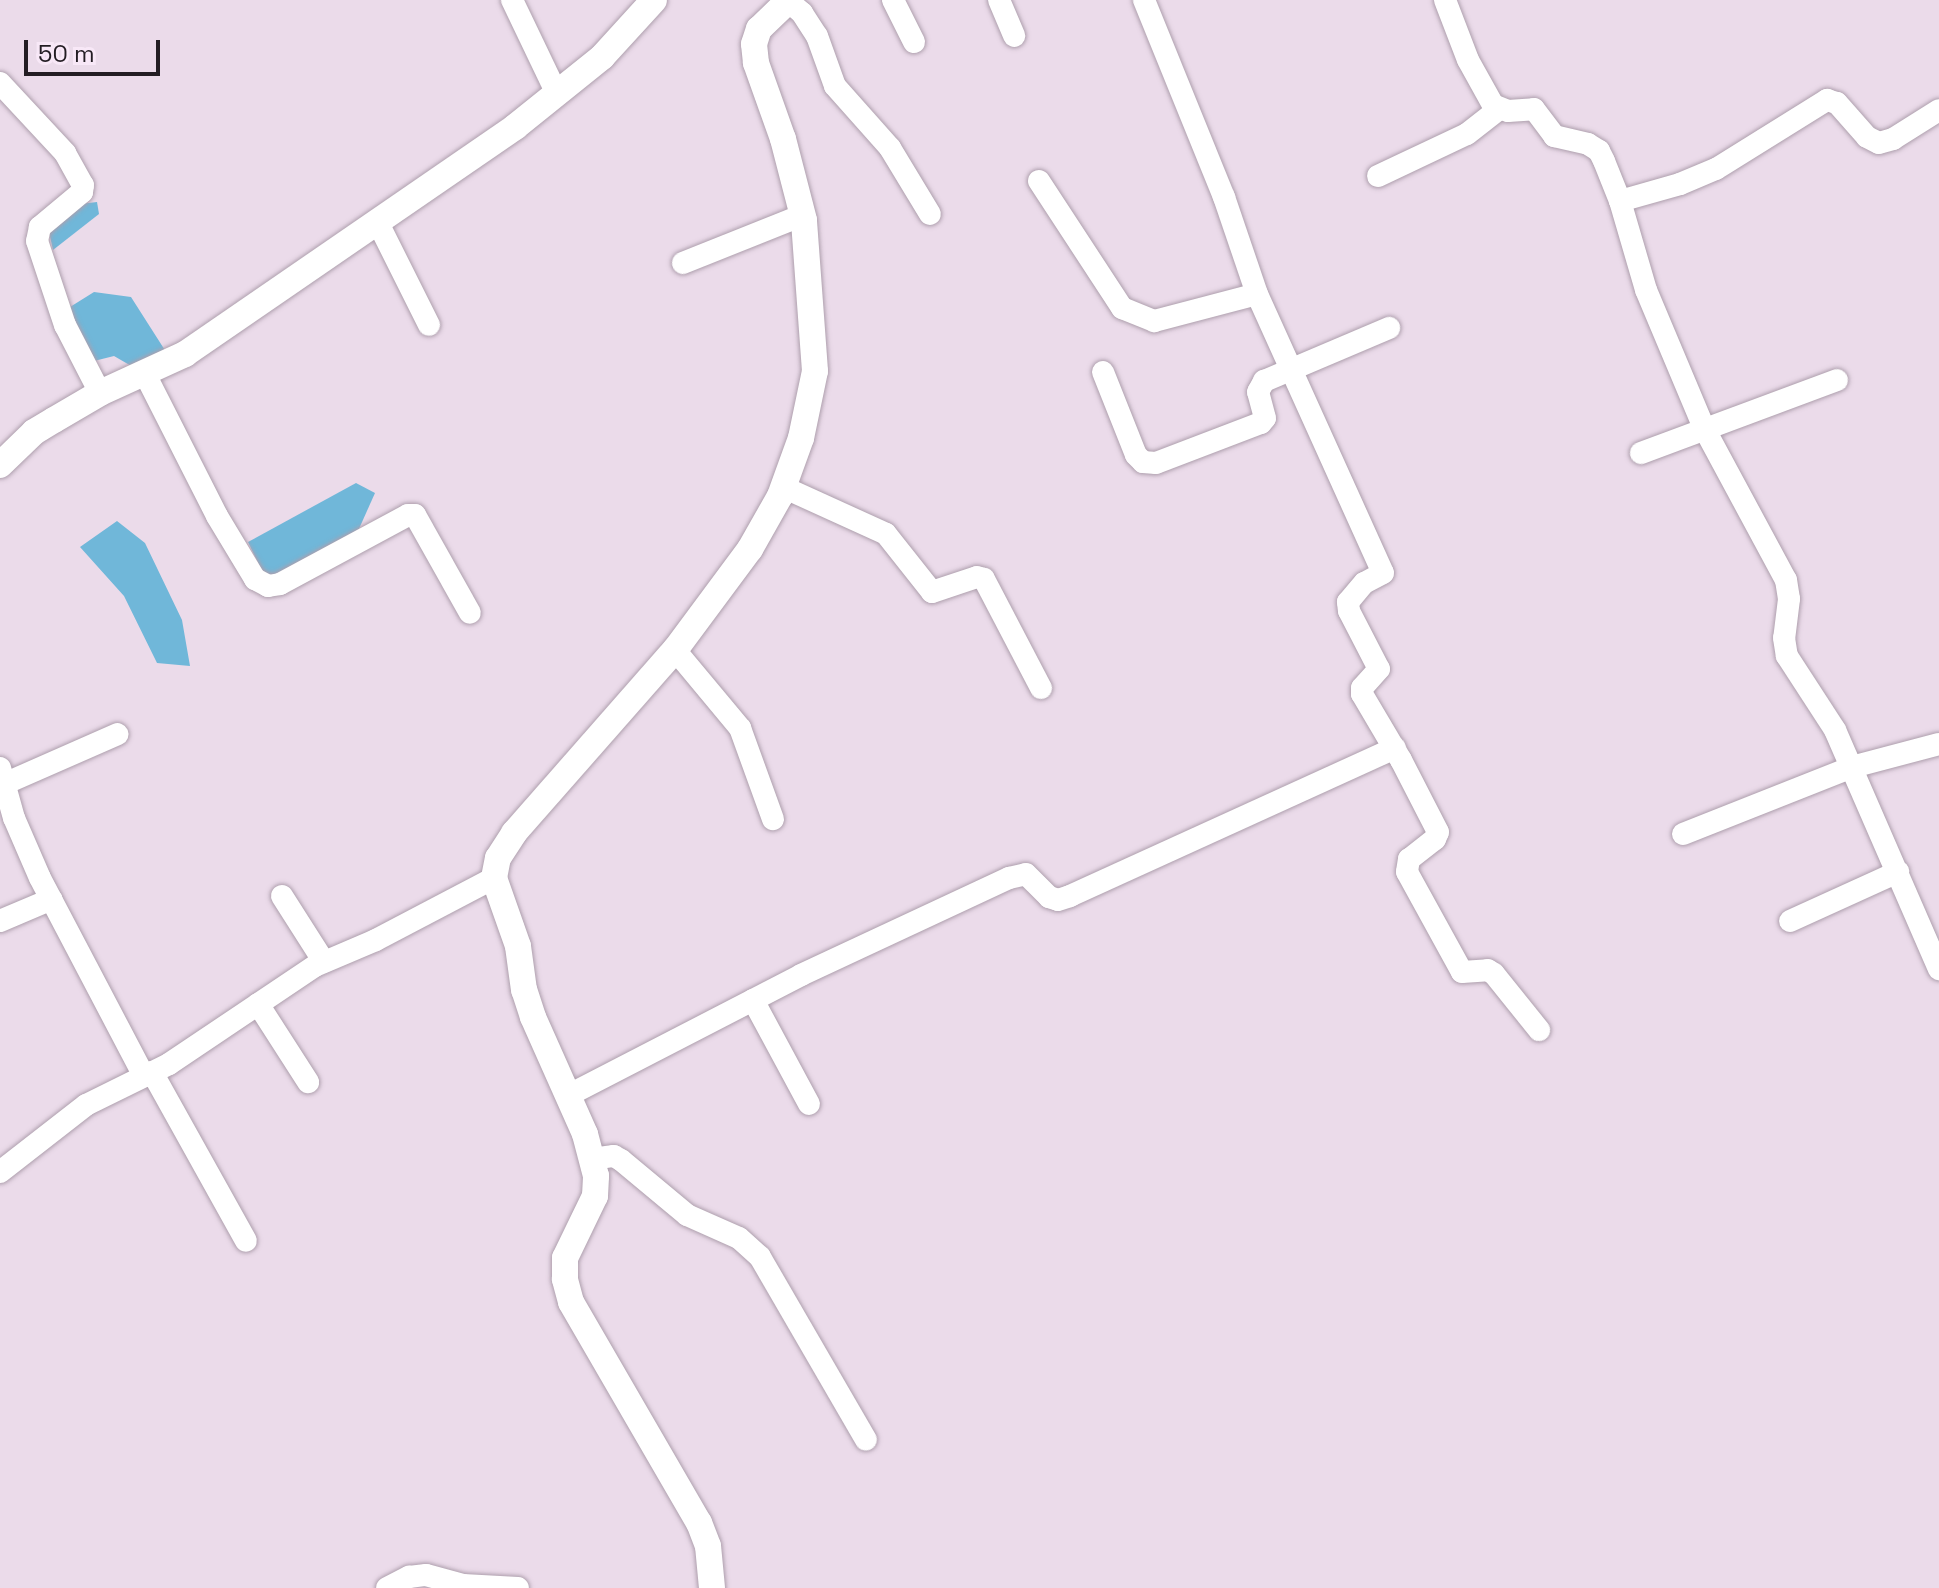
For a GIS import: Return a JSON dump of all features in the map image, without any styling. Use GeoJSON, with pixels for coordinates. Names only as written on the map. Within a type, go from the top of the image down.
{"type":"FeatureCollection","features":[{"type":"Feature","properties":{"kind":"street"},"geometry":{"type":"LineString","coordinates":[[512,0],[557,94]]}},
{"type":"Feature","properties":{"kind":"street"},"geometry":{"type":"LineString","coordinates":[[0,465],[34,432],[100,393],[185,354],[557,94],[602,57],[654,0]]}},
{"type":"Feature","properties":{"kind":"street"},"geometry":{"type":"LineString","coordinates":[[893,0],[914,42]]}},
{"type":"Feature","properties":{"kind":"street"},"geometry":{"type":"LineString","coordinates":[[999,0],[1014,36]]}},
{"type":"Feature","properties":{"kind":"street"},"geometry":{"type":"LineString","coordinates":[[1144,0],[1224,197],[1257,294],[1383,573],[1364,583],[1348,602],[1349,611],[1379,669],[1362,688],[1362,694],[1395,748],[1438,832],[1435,839],[1409,859],[1407,872],[1462,972],[1481,970],[1494,974],[1539,1030]]}},
{"type":"Feature","properties":{"kind":"street"},"geometry":{"type":"LineString","coordinates":[[1445,0],[1468,60],[1487,97],[1499,109]]}},
{"type":"Feature","properties":{"kind":"street"},"geometry":{"type":"LineString","coordinates":[[712,1588],[708,1546],[699,1523],[571,1302],[565,1279],[565,1258],[595,1196],[592,1159],[569,1095],[533,1017],[524,990],[518,946],[494,878],[498,858],[514,833],[675,650],[750,549],[783,487],[801,438],[815,371],[803,215],[755,53],[759,29],[789,1],[802,13],[817,36],[835,86],[890,148],[930,214]]}},
{"type":"Feature","properties":{"kind":"street"},"geometry":{"type":"LineString","coordinates":[[0,83],[65,153],[83,185],[82,192],[40,227],[37,241],[65,325],[100,393]]}},
{"type":"Feature","properties":{"kind":"street"},"geometry":{"type":"LineString","coordinates":[[1620,201],[1680,184],[1716,169],[1827,100],[1837,103],[1867,137],[1879,143],[1893,139],[1939,110]]}},
{"type":"Feature","properties":{"kind":"street"},"geometry":{"type":"LineString","coordinates":[[1378,176],[1467,134],[1499,109],[1534,109],[1554,136],[1599,151],[1620,201],[1646,290],[1704,428],[1786,580],[1789,599],[1784,638],[1787,656],[1835,730],[1939,969]]}},
{"type":"Feature","properties":{"kind":"street"},"geometry":{"type":"LineString","coordinates":[[1039,181],[1122,308],[1154,321],[1257,294]]}},
{"type":"Feature","properties":{"kind":"street"},"geometry":{"type":"LineString","coordinates":[[683,263],[803,215]]}},
{"type":"Feature","properties":{"kind":"street"},"geometry":{"type":"LineString","coordinates":[[377,221],[429,325]]}},
{"type":"Feature","properties":{"kind":"street"},"geometry":{"type":"LineString","coordinates":[[1103,372],[1136,455],[1150,464],[1261,423],[1265,418],[1259,385],[1290,368],[1389,328]]}},
{"type":"Feature","properties":{"kind":"street"},"geometry":{"type":"LineString","coordinates":[[145,374],[217,516],[255,579],[268,586],[280,584],[408,515],[415,515],[470,613]]}},
{"type":"Feature","properties":{"kind":"street"},"geometry":{"type":"LineString","coordinates":[[1641,453],[1837,380]]}},
{"type":"Feature","properties":{"kind":"street"},"geometry":{"type":"LineString","coordinates":[[783,487],[886,534],[932,592],[977,577],[984,579],[1041,688]]}},
{"type":"Feature","properties":{"kind":"street"},"geometry":{"type":"LineString","coordinates":[[675,650],[740,728],[773,819]]}},
{"type":"Feature","properties":{"kind":"street"},"geometry":{"type":"LineString","coordinates":[[118,734],[2,776],[14,818],[52,899],[148,1074],[246,1241]]}},
{"type":"Feature","properties":{"kind":"street"},"geometry":{"type":"LineString","coordinates":[[1683,834],[1852,767],[1939,744]]}},
{"type":"Feature","properties":{"kind":"street"},"geometry":{"type":"LineString","coordinates":[[569,1095],[753,1000],[1009,878],[1026,874],[1049,897],[1058,900],[1070,896],[1395,748]]}},
{"type":"Feature","properties":{"kind":"street"},"geometry":{"type":"LineString","coordinates":[[1790,921],[1898,872]]}},
{"type":"Feature","properties":{"kind":"street"},"geometry":{"type":"LineString","coordinates":[[0,1172],[86,1105],[148,1074],[234,1023],[324,962],[376,940],[494,878]]}},
{"type":"Feature","properties":{"kind":"street"},"geometry":{"type":"LineString","coordinates":[[282,896],[324,962]]}},
{"type":"Feature","properties":{"kind":"street"},"geometry":{"type":"LineString","coordinates":[[0,921],[52,899]]}},
{"type":"Feature","properties":{"kind":"street"},"geometry":{"type":"LineString","coordinates":[[753,1000],[809,1104]]}},
{"type":"Feature","properties":{"kind":"street"},"geometry":{"type":"LineString","coordinates":[[258,1004],[308,1082]]}},
{"type":"Feature","properties":{"kind":"street"},"geometry":{"type":"LineString","coordinates":[[592,1159],[614,1156],[621,1160],[687,1215],[739,1238],[760,1257],[866,1440]]}},
{"type":"Feature","properties":{"kind":"street"},"geometry":{"type":"LineString","coordinates":[[387,1588],[409,1577],[426,1575],[463,1585],[518,1588]]}},
{"type":"Feature","properties":{"kind":"water"},"geometry":{"type":"Polygon","coordinates":[[[97,202],[99,214],[53,250],[47,223],[63,206],[97,202]]]}},
{"type":"Feature","properties":{"kind":"water"},"geometry":{"type":"Polygon","coordinates":[[[94,292],[131,297],[168,355],[133,367],[114,356],[90,362],[62,312],[94,292]]]}},
{"type":"Feature","properties":{"kind":"water"},"geometry":{"type":"Polygon","coordinates":[[[356,483],[375,493],[354,540],[298,570],[265,577],[248,542],[356,483]]]}},
{"type":"Feature","properties":{"kind":"water"},"geometry":{"type":"Polygon","coordinates":[[[117,521],[145,543],[182,620],[190,666],[157,663],[124,596],[80,547],[117,521]]]}}]}
